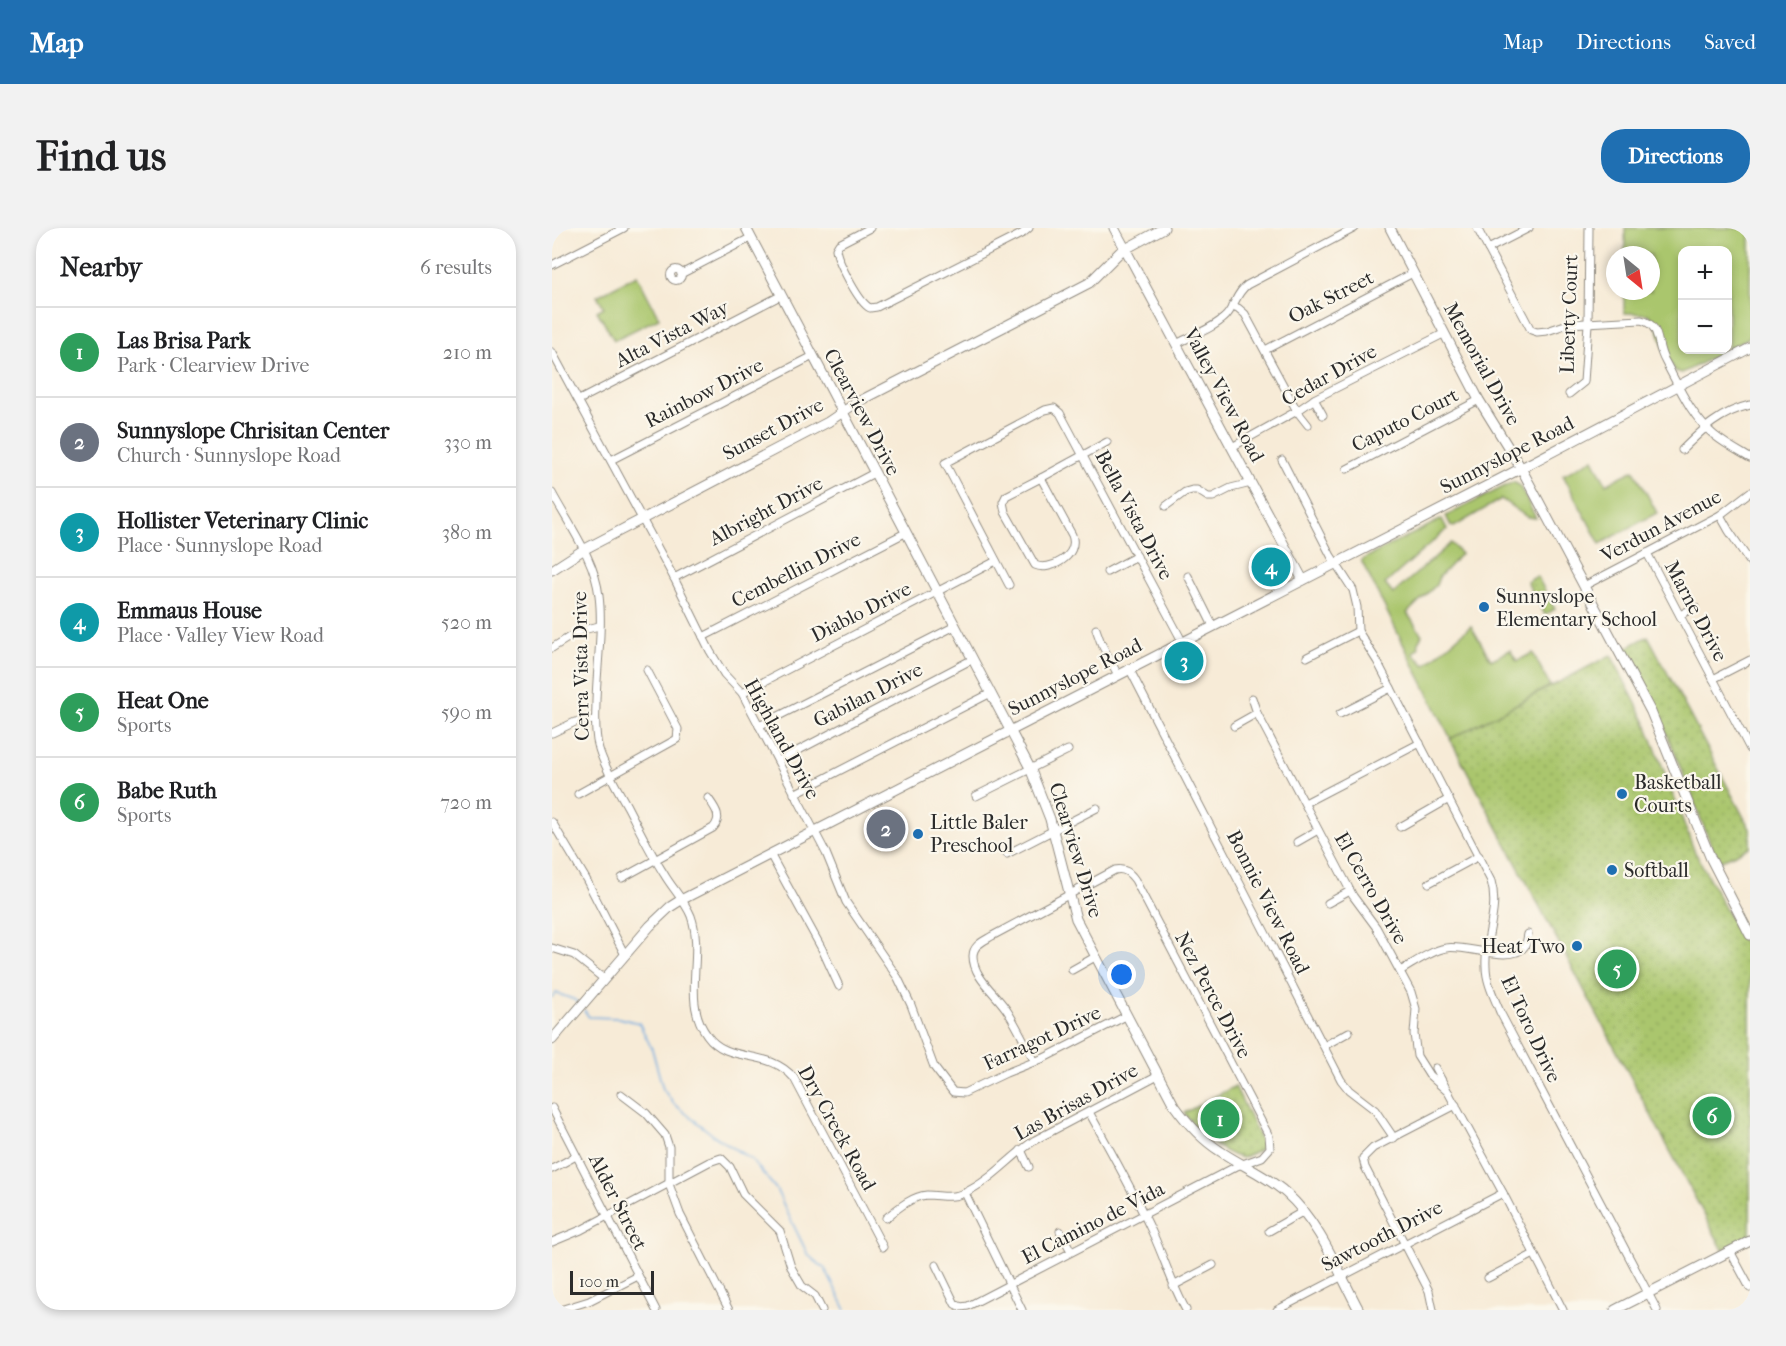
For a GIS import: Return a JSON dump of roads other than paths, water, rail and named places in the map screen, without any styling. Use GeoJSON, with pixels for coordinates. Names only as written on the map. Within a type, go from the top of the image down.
{"type":"FeatureCollection","features":[{"type":"Feature","properties":{"kind":"street"},"geometry":{"type":"LineString","coordinates":[[552,265],[624,228]]}},
{"type":"Feature","properties":{"kind":"street","name":"Clearview Drive"},"geometry":{"type":"LineString","coordinates":[[746,228],[1030,768],[1043,797],[1076,919],[1174,1105],[1189,1124],[1218,1150],[1271,1180],[1304,1211],[1359,1310]]}},
{"type":"Feature","properties":{"kind":"street"},"geometry":{"type":"LineString","coordinates":[[870,228],[839,244],[836,249],[864,305],[870,308],[877,307],[1029,228]]}},
{"type":"Feature","properties":{"kind":"street","name":"Valley View Road"},"geometry":{"type":"LineString","coordinates":[[1114,228],[1303,580]]}},
{"type":"Feature","properties":{"kind":"street","name":"Sunset Drive"},"geometry":{"type":"LineString","coordinates":[[552,570],[583,550],[828,422],[841,412],[909,375],[1089,283],[1106,264],[1125,249],[1164,228]]}},
{"type":"Feature","properties":{"kind":"street"},"geometry":{"type":"LineString","coordinates":[[1176,345],[1221,320],[1232,306],[1237,294],[1247,285],[1355,228]]}},
{"type":"Feature","properties":{"kind":"street","name":"Memorial Drive"},"geometry":{"type":"LineString","coordinates":[[1390,228],[1443,334],[1479,400],[1521,468],[1656,722],[1712,859],[1750,935]]}},
{"type":"Feature","properties":{"kind":"street"},"geometry":{"type":"LineString","coordinates":[[1477,228],[1531,330],[1546,331],[1568,324],[1641,320],[1650,322],[1654,327],[1663,359],[1686,401],[1705,427],[1725,444],[1750,458]]}},
{"type":"Feature","properties":{"kind":"street"},"geometry":{"type":"LineString","coordinates":[[1488,249],[1530,228]]}},
{"type":"Feature","properties":{"kind":"street","name":"Liberty Court"},"geometry":{"type":"LineString","coordinates":[[1569,394],[1584,382],[1588,324],[1589,228]]}},
{"type":"Feature","properties":{"kind":"street"},"geometry":{"type":"LineString","coordinates":[[681,274],[750,238]]}},
{"type":"Feature","properties":{"kind":"street","name":"Oak Street"},"geometry":{"type":"LineString","coordinates":[[1265,350],[1413,273]]}},
{"type":"Feature","properties":{"kind":"street","name":"Alta Vista Way"},"geometry":{"type":"LineString","coordinates":[[579,400],[780,296]]}},
{"type":"Feature","properties":{"kind":"street"},"geometry":{"type":"LineString","coordinates":[[1232,306],[1245,314],[1308,425]]}},
{"type":"Feature","properties":{"kind":"street","name":"Cedar Drive"},"geometry":{"type":"LineString","coordinates":[[1232,447],[1298,411],[1314,399],[1443,334]]}},
{"type":"Feature","properties":{"kind":"street","name":"Sunnyslope Road"},"geometry":{"type":"LineString","coordinates":[[552,1040],[661,915],[681,900],[1750,348]]}},
{"type":"Feature","properties":{"kind":"street","name":"Highland Drive"},"geometry":{"type":"LineString","coordinates":[[552,351],[674,578],[703,637],[724,674],[742,693],[778,760],[850,909],[905,991],[938,1074],[953,1092],[964,1093],[972,1089]]}},
{"type":"Feature","properties":{"kind":"street","name":"Rainbow Drive"},"geometry":{"type":"LineString","coordinates":[[611,460],[813,356]]}},
{"type":"Feature","properties":{"kind":"street"},"geometry":{"type":"LineString","coordinates":[[1314,399],[1323,415]]}},
{"type":"Feature","properties":{"kind":"street","name":"Caputo Court"},"geometry":{"type":"LineString","coordinates":[[1347,469],[1479,400]]}},
{"type":"Feature","properties":{"kind":"street"},"geometry":{"type":"LineString","coordinates":[[1682,450],[1705,427],[1726,413],[1750,405]]}},
{"type":"Feature","properties":{"kind":"street","name":"Bella Vista Drive"},"geometry":{"type":"LineString","coordinates":[[996,561],[945,463],[1052,408],[1060,413],[1084,455],[1182,641]]}},
{"type":"Feature","properties":{"kind":"street"},"geometry":{"type":"LineString","coordinates":[[1041,478],[1072,535],[1074,544],[1068,556],[1041,567],[1035,565],[1005,512],[1003,502],[1006,496],[1107,442]]}},
{"type":"Feature","properties":{"kind":"street","name":"El Toro Drive"},"geometry":{"type":"LineString","coordinates":[[1282,460],[1356,599],[1358,631],[1368,644],[1491,881],[1495,897],[1486,952],[1486,974],[1500,1012],[1657,1310]]}},
{"type":"Feature","properties":{"kind":"street","name":"Albright Drive"},"geometry":{"type":"LineString","coordinates":[[674,578],[874,472]]}},
{"type":"Feature","properties":{"kind":"street"},"geometry":{"type":"LineString","coordinates":[[1166,506],[1185,492],[1192,490],[1213,497],[1231,488],[1251,483]]}},
{"type":"Feature","properties":{"kind":"street","name":"Verdun Avenue"},"geometry":{"type":"LineString","coordinates":[[1584,586],[1720,514],[1750,492]]}},
{"type":"Feature","properties":{"kind":"street","name":"Cerra Vista Drive"},"geometry":{"type":"LineString","coordinates":[[552,493],[583,550],[598,586],[603,615],[599,626],[595,720],[598,747],[611,777],[656,860],[681,900]]}},
{"type":"Feature","properties":{"kind":"street"},"geometry":{"type":"LineString","coordinates":[[1720,514],[1750,562]]}},
{"type":"Feature","properties":{"kind":"street","name":"Cembellin Drive"},"geometry":{"type":"LineString","coordinates":[[703,637],[905,532]]}},
{"type":"Feature","properties":{"kind":"street","name":"Marne Drive"},"geometry":{"type":"LineString","coordinates":[[1647,553],[1749,745]]}},
{"type":"Feature","properties":{"kind":"street"},"geometry":{"type":"LineString","coordinates":[[1107,572],[1137,556]]}},
{"type":"Feature","properties":{"kind":"street"},"geometry":{"type":"LineString","coordinates":[[996,561],[1009,585]]}},
{"type":"Feature","properties":{"kind":"street","name":"Diablo Drive"},"geometry":{"type":"LineString","coordinates":[[742,693],[996,561]]}},
{"type":"Feature","properties":{"kind":"street"},"geometry":{"type":"LineString","coordinates":[[1188,576],[1213,626]]}},
{"type":"Feature","properties":{"kind":"street"},"geometry":{"type":"LineString","coordinates":[[1680,615],[1695,607]]}},
{"type":"Feature","properties":{"kind":"street"},"geometry":{"type":"LineString","coordinates":[[552,648],[579,631],[599,626]]}},
{"type":"Feature","properties":{"kind":"street"},"geometry":{"type":"LineString","coordinates":[[759,726],[956,626]]}},
{"type":"Feature","properties":{"kind":"street"},"geometry":{"type":"LineString","coordinates":[[1096,629],[1118,675]]}},
{"type":"Feature","properties":{"kind":"street"},"geometry":{"type":"LineString","coordinates":[[1307,657],[1358,631]]}},
{"type":"Feature","properties":{"kind":"street","name":"Gabilan Drive"},"geometry":{"type":"LineString","coordinates":[[778,760],[973,659]]}},
{"type":"Feature","properties":{"kind":"street"},"geometry":{"type":"LineString","coordinates":[[1713,679],[1750,660]]}},
{"type":"Feature","properties":{"kind":"street"},"geometry":{"type":"LineString","coordinates":[[578,794],[674,741],[678,736],[676,724],[647,669]]}},
{"type":"Feature","properties":{"kind":"street","name":"Bonnie View Road"},"geometry":{"type":"LineString","coordinates":[[1130,669],[1341,1080],[1349,1090],[1375,1110],[1394,1138]]}},
{"type":"Feature","properties":{"kind":"street"},"geometry":{"type":"LineString","coordinates":[[1340,714],[1390,688]]}},
{"type":"Feature","properties":{"kind":"street"},"geometry":{"type":"LineString","coordinates":[[794,794],[990,693]]}},
{"type":"Feature","properties":{"kind":"street","name":"El Cerro Drive"},"geometry":{"type":"LineString","coordinates":[[1252,698],[1257,713],[1350,891],[1376,927],[1415,1003],[1414,1034],[1417,1056],[1429,1075],[1449,1093]]}},
{"type":"Feature","properties":{"kind":"street"},"geometry":{"type":"LineString","coordinates":[[1234,726],[1257,713]]}},
{"type":"Feature","properties":{"kind":"street"},"geometry":{"type":"LineString","coordinates":[[552,733],[575,722],[595,720]]}},
{"type":"Feature","properties":{"kind":"street"},"geometry":{"type":"LineString","coordinates":[[1305,803],[1420,743]]}},
{"type":"Feature","properties":{"kind":"street"},"geometry":{"type":"LineString","coordinates":[[976,796],[1068,750]]}},
{"type":"Feature","properties":{"kind":"street"},"geometry":{"type":"LineString","coordinates":[[622,878],[716,826],[717,813],[708,798]]}},
{"type":"Feature","properties":{"kind":"street"},"geometry":{"type":"LineString","coordinates":[[1400,827],[1449,799]]}},
{"type":"Feature","properties":{"kind":"street"},"geometry":{"type":"LineString","coordinates":[[1007,854],[1097,808]]}},
{"type":"Feature","properties":{"kind":"street"},"geometry":{"type":"LineString","coordinates":[[552,822],[586,879],[625,955]]}},
{"type":"Feature","properties":{"kind":"street"},"geometry":{"type":"LineString","coordinates":[[1297,842],[1318,830]]}},
{"type":"Feature","properties":{"kind":"street"},"geometry":{"type":"LineString","coordinates":[[770,854],[822,949],[839,986]]}},
{"type":"Feature","properties":{"kind":"street"},"geometry":{"type":"LineString","coordinates":[[1429,883],[1479,856]]}},
{"type":"Feature","properties":{"kind":"street","name":"Nez Perce Drive"},"geometry":{"type":"LineString","coordinates":[[1068,895],[1115,870],[1127,871],[1135,880],[1268,1135]]}},
{"type":"Feature","properties":{"kind":"street"},"geometry":{"type":"LineString","coordinates":[[1328,903],[1350,891]]}},
{"type":"Feature","properties":{"kind":"street"},"geometry":{"type":"LineString","coordinates":[[1035,1062],[1008,1013],[976,969],[973,956],[975,949],[992,936],[1068,895]]}},
{"type":"Feature","properties":{"kind":"street","name":"Dry Creek Road"},"geometry":{"type":"LineString","coordinates":[[681,900],[691,917],[694,930],[695,1008],[701,1027],[710,1040],[723,1049],[779,1064],[794,1077],[883,1247]]}},
{"type":"Feature","properties":{"kind":"street"},"geometry":{"type":"LineString","coordinates":[[1400,971],[1444,948],[1516,952],[1525,947],[1528,934]]}},
{"type":"Feature","properties":{"kind":"street"},"geometry":{"type":"LineString","coordinates":[[552,948],[574,955],[604,979]]}},
{"type":"Feature","properties":{"kind":"street"},"geometry":{"type":"LineString","coordinates":[[1072,970],[1095,957]]}},
{"type":"Feature","properties":{"kind":"street","name":"Farragot Drive"},"geometry":{"type":"LineString","coordinates":[[972,1089],[1006,1072],[1035,1062],[1126,1016]]}},
{"type":"Feature","properties":{"kind":"street"},"geometry":{"type":"LineString","coordinates":[[1324,1046],[1348,1032]]}},
{"type":"Feature","properties":{"kind":"street","name":"El Cerro Drive"},"geometry":{"type":"LineString","coordinates":[[1435,1068],[1563,1310]]}},
{"type":"Feature","properties":{"kind":"street","name":"Las Brisas Drive"},"geometry":{"type":"LineString","coordinates":[[886,1218],[919,1197],[930,1195],[951,1197],[965,1193],[990,1177],[1035,1140],[1158,1075]]}},
{"type":"Feature","properties":{"kind":"street"},"geometry":{"type":"LineString","coordinates":[[621,1094],[646,1113],[665,1135],[669,1147],[669,1184],[680,1214],[729,1310]]}},
{"type":"Feature","properties":{"kind":"street"},"geometry":{"type":"LineString","coordinates":[[1433,1310],[1429,1291],[1365,1167],[1363,1158],[1373,1148],[1456,1105]]}},
{"type":"Feature","properties":{"kind":"street","name":"Alder Street"},"geometry":{"type":"LineString","coordinates":[[552,1108],[656,1310]]}},
{"type":"Feature","properties":{"kind":"street"},"geometry":{"type":"LineString","coordinates":[[1089,1112],[1144,1214],[1159,1246],[1173,1286],[1186,1310]]}},
{"type":"Feature","properties":{"kind":"street","name":"El Camino de Vida"},"geometry":{"type":"LineString","coordinates":[[936,1265],[954,1301],[961,1307],[968,1306],[1242,1164],[1255,1160],[1268,1152],[1270,1145],[1268,1135]]}},
{"type":"Feature","properties":{"kind":"street"},"geometry":{"type":"LineString","coordinates":[[1021,1150],[1029,1167]]}},
{"type":"Feature","properties":{"kind":"street"},"geometry":{"type":"LineString","coordinates":[[552,1169],[576,1156]]}},
{"type":"Feature","properties":{"kind":"street"},"geometry":{"type":"LineString","coordinates":[[552,1242],[721,1158],[730,1167],[743,1194],[780,1231],[791,1267],[802,1286],[815,1296],[822,1310]]}},
{"type":"Feature","properties":{"kind":"street"},"geometry":{"type":"LineString","coordinates":[[965,1193],[1022,1310]]}},
{"type":"Feature","properties":{"kind":"street","name":"Sawtooth Drive"},"geometry":{"type":"LineString","coordinates":[[1277,1310],[1503,1193]]}},
{"type":"Feature","properties":{"kind":"street"},"geometry":{"type":"LineString","coordinates":[[1269,1231],[1304,1211]]}},
{"type":"Feature","properties":{"kind":"street"},"geometry":{"type":"LineString","coordinates":[[1060,1231],[1071,1251]]}},
{"type":"Feature","properties":{"kind":"street"},"geometry":{"type":"LineString","coordinates":[[1615,1310],[1750,1241]]}},
{"type":"Feature","properties":{"kind":"street"},"geometry":{"type":"LineString","coordinates":[[1730,1251],[1750,1288]]}},
{"type":"Feature","properties":{"kind":"street"},"geometry":{"type":"LineString","coordinates":[[1488,1278],[1534,1254]]}},
{"type":"Feature","properties":{"kind":"street"},"geometry":{"type":"LineString","coordinates":[[1173,1286],[1212,1265]]}},
{"type":"Feature","properties":{"kind":"street"},"geometry":{"type":"LineString","coordinates":[[560,1310],[589,1301],[638,1276]]}},
{"type":"Feature","properties":{"kind":"waterway"},"geometry":{"type":"LineString","coordinates":[[552,997],[556,993],[575,1000],[579,1004]]}},
{"type":"Feature","properties":{"kind":"waterway"},"geometry":{"type":"LineString","coordinates":[[584,1010],[589,1017],[619,1018],[639,1023],[652,1049],[663,1089],[674,1104],[713,1135],[752,1160],[776,1189],[808,1255],[825,1269],[846,1310]]}},
{"type":"Feature","properties":{"kind":"place","name":"Emmaus House"},"geometry":{"type":"Point","coordinates":[1271,567]}},
{"type":"Feature","properties":{"kind":"place","name":"Sunnyslope Elementary School"},"geometry":{"type":"Point","coordinates":[1484,607]}},
{"type":"Feature","properties":{"kind":"place","name":"Hollister Veterinary Clinic"},"geometry":{"type":"Point","coordinates":[1184,661]}},
{"type":"Feature","properties":{"kind":"place","name":"Basketball Courts"},"geometry":{"type":"Point","coordinates":[1622,794]}},
{"type":"Feature","properties":{"kind":"place","name":"Sunnyslope Chrisitan Center"},"geometry":{"type":"Point","coordinates":[886,829]}},
{"type":"Feature","properties":{"kind":"place","name":"Little Baler Preschool"},"geometry":{"type":"Point","coordinates":[918,834]}},
{"type":"Feature","properties":{"kind":"place","name":"Softball"},"geometry":{"type":"Point","coordinates":[1612,870]}},
{"type":"Feature","properties":{"kind":"place","name":"Heat Two"},"geometry":{"type":"Point","coordinates":[1577,946]}},
{"type":"Feature","properties":{"kind":"place","name":"Heat One"},"geometry":{"type":"Point","coordinates":[1617,969]}},
{"type":"Feature","properties":{"kind":"place","name":"Babe Ruth"},"geometry":{"type":"Point","coordinates":[1712,1116]}},
{"type":"Feature","properties":{"kind":"place","name":"Las Brisa Park"},"geometry":{"type":"Point","coordinates":[1220,1119]}}]}
